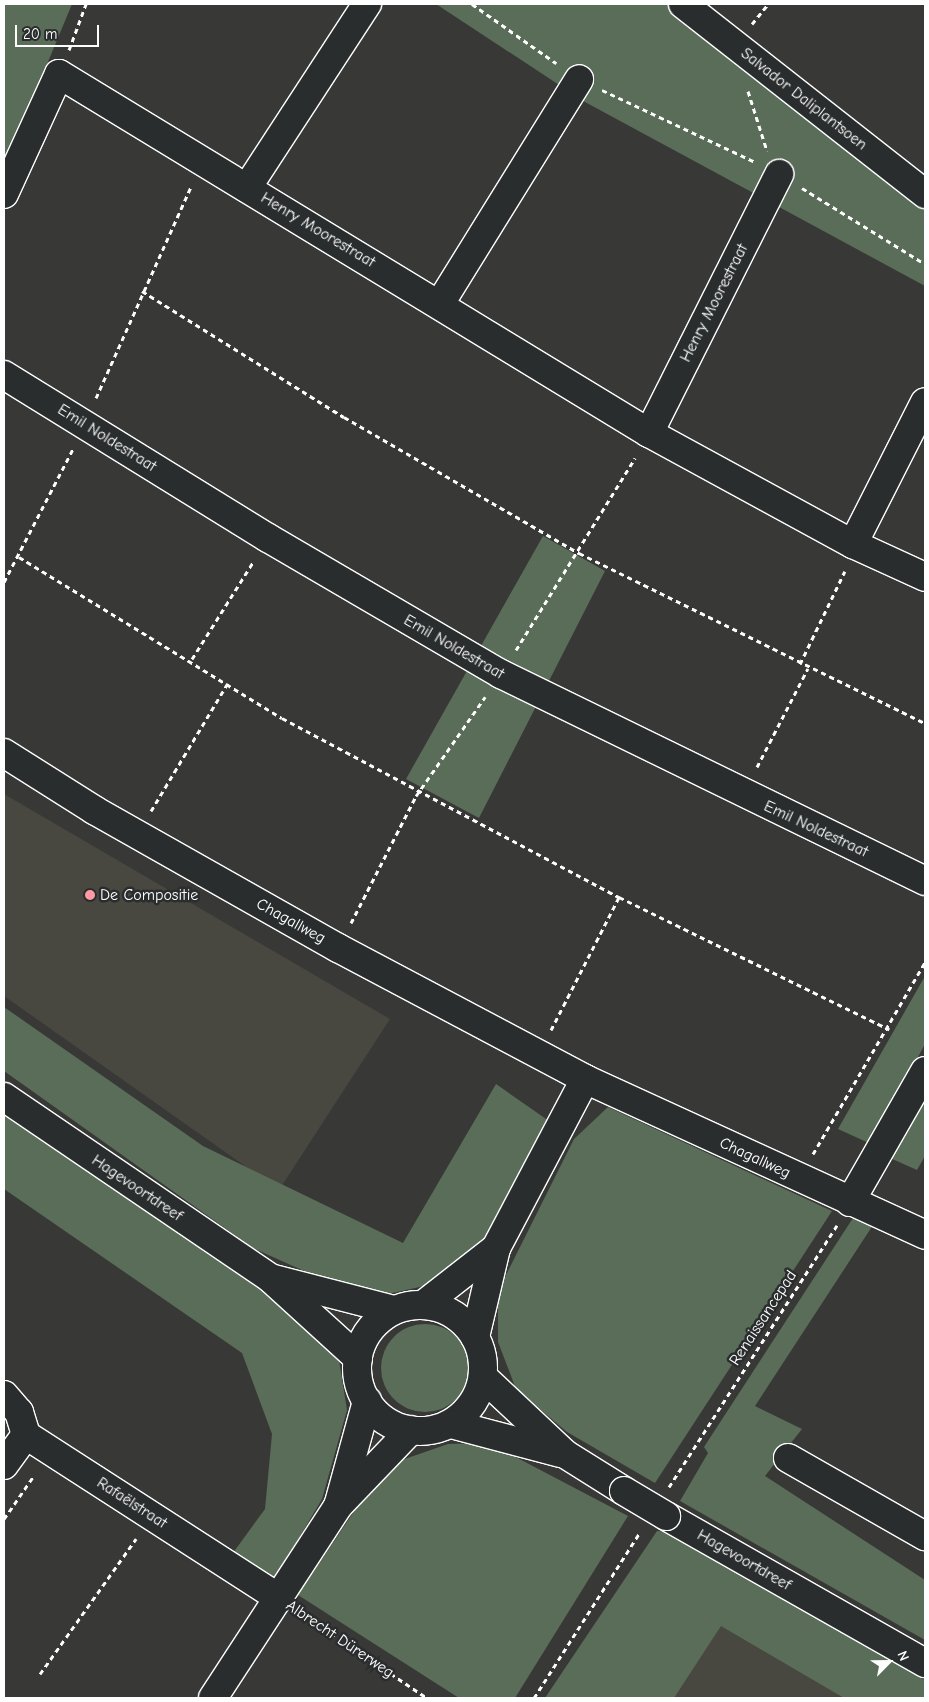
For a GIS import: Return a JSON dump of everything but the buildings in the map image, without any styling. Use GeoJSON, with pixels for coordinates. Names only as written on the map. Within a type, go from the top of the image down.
{"type":"FeatureCollection","features":[{"type":"Feature","properties":{"kind":"street","name":"Henry Moorestraat"},"geometry":{"type":"LineString","coordinates":[[247,188],[367,4]]}},
{"type":"Feature","properties":{"kind":"street","name":"Salvador Daliplantsoen"},"geometry":{"type":"LineString","coordinates":[[683,4],[925,194]]}},
{"type":"Feature","properties":{"kind":"street","name":"Henry Moorestraat"},"geometry":{"type":"LineString","coordinates":[[59,74],[247,188],[441,302],[649,433],[855,545],[925,577]]}},
{"type":"Feature","properties":{"kind":"street"},"geometry":{"type":"LineString","coordinates":[[4,194],[59,74]]}},
{"type":"Feature","properties":{"kind":"street"},"geometry":{"type":"LineString","coordinates":[[441,302],[579,79]]}},
{"type":"Feature","properties":{"kind":"street","name":"Henry Moorestraat"},"geometry":{"type":"LineString","coordinates":[[649,433],[779,174]]}},
{"type":"Feature","properties":{"kind":"street","name":"Emil Noldestraat"},"geometry":{"type":"LineString","coordinates":[[4,375],[268,538],[500,674],[743,795],[925,880]]}},
{"type":"Feature","properties":{"kind":"street"},"geometry":{"type":"LineString","coordinates":[[855,545],[925,402]]}},
{"type":"Feature","properties":{"kind":"street","name":"Chagallweg"},"geometry":{"type":"LineString","coordinates":[[4,753],[137,834],[585,1079],[925,1235]]}},
{"type":"Feature","properties":{"kind":"street"},"geometry":{"type":"LineString","coordinates":[[850,1202],[925,1071]]}},
{"type":"Feature","properties":{"kind":"street"},"geometry":{"type":"LineString","coordinates":[[475,1337],[462,1320],[444,1309],[423,1305],[394,1310],[364,1339],[358,1358],[366,1400],[378,1415],[411,1430],[451,1424],[466,1412],[483,1377],[475,1337],[496,1248],[585,1079]]}},
{"type":"Feature","properties":{"kind":"street","name":"Hagevoortdreef"},"geometry":{"type":"LineString","coordinates":[[4,1097],[270,1278],[358,1358]]}},
{"type":"Feature","properties":{"kind":"street"},"geometry":{"type":"LineString","coordinates":[[423,1305],[496,1248]]}},
{"type":"Feature","properties":{"kind":"street","name":"Hagevoortdreef"},"geometry":{"type":"LineString","coordinates":[[270,1278],[394,1310]]}},
{"type":"Feature","properties":{"kind":"street","name":"Hagevoortdreef"},"geometry":{"type":"LineString","coordinates":[[483,1377],[565,1454],[666,1516],[925,1663]]}},
{"type":"Feature","properties":{"kind":"street","name":"Rafaëlstraat"},"geometry":{"type":"LineString","coordinates":[[4,1395],[19,1412],[11,1451],[51,1451],[277,1597]]}},
{"type":"Feature","properties":{"kind":"street","name":"Albrecht Dürerweg"},"geometry":{"type":"LineString","coordinates":[[338,1506],[366,1400]]}},
{"type":"Feature","properties":{"kind":"street","name":"Hagevoortdreef"},"geometry":{"type":"LineString","coordinates":[[451,1424],[565,1454]]}},
{"type":"Feature","properties":{"kind":"street","name":"Albrecht Dürerweg"},"geometry":{"type":"LineString","coordinates":[[213,1698],[338,1506],[411,1430]]}},
{"type":"Feature","properties":{"kind":"street"},"geometry":{"type":"LineString","coordinates":[[788,1458],[925,1536]]}},
{"type":"Feature","properties":{"kind":"path"},"geometry":{"type":"LineString","coordinates":[[59,74],[86,4]]}},
{"type":"Feature","properties":{"kind":"path"},"geometry":{"type":"LineString","coordinates":[[472,4],[579,79],[779,174],[925,264]]}},
{"type":"Feature","properties":{"kind":"path"},"geometry":{"type":"LineString","coordinates":[[736,44],[760,139],[779,174]]}},
{"type":"Feature","properties":{"kind":"path"},"geometry":{"type":"LineString","coordinates":[[4,582],[19,557],[85,425],[142,291],[203,161]]}},
{"type":"Feature","properties":{"kind":"path"},"geometry":{"type":"LineString","coordinates":[[142,291],[351,420],[579,553],[808,668],[925,724]]}},
{"type":"Feature","properties":{"kind":"path"},"geometry":{"type":"LineString","coordinates":[[192,659],[268,538]]}},
{"type":"Feature","properties":{"kind":"path"},"geometry":{"type":"LineString","coordinates":[[800,664],[855,545]]}},
{"type":"Feature","properties":{"kind":"path"},"geometry":{"type":"LineString","coordinates":[[19,557],[192,659],[282,718],[620,897],[889,1029]]}},
{"type":"Feature","properties":{"kind":"path"},"geometry":{"type":"LineString","coordinates":[[743,795],[808,668]]}},
{"type":"Feature","properties":{"kind":"path"},"geometry":{"type":"LineString","coordinates":[[137,834],[228,683]]}},
{"type":"Feature","properties":{"kind":"path"},"geometry":{"type":"LineString","coordinates":[[538,1054],[620,897]]}},
{"type":"Feature","properties":{"kind":"path"},"geometry":{"type":"LineString","coordinates":[[799,1178],[889,1029],[925,962]]}},
{"type":"Feature","properties":{"kind":"path","name":"Renaissancepad"},"geometry":{"type":"LineString","coordinates":[[694,1447],[850,1202]]}},
{"type":"Feature","properties":{"kind":"path"},"geometry":{"type":"LineString","coordinates":[[4,1519],[51,1451]]}},
{"type":"Feature","properties":{"kind":"path"},"geometry":{"type":"LineString","coordinates":[[40,1674],[152,1516]]}},
{"type":"Feature","properties":{"kind":"path"},"geometry":{"type":"LineString","coordinates":[[534,1698],[606,1584]]}},
{"type":"Feature","properties":{"kind":"path","name":"Albrecht Dürerweg"},"geometry":{"type":"LineString","coordinates":[[277,1597],[427,1698]]}},
{"type":"Feature","properties":{"kind":"shaded area","name":"De Compositie"},"geometry":{"type":"Polygon","coordinates":[[[4,794],[390,1019],[279,1190],[4,996],[4,794]]]}},
{"type":"Feature","properties":{"kind":"shaded area"},"geometry":{"type":"Polygon","coordinates":[[[717,1609],[868,1698],[661,1698],[717,1609]]]}},
{"type":"Feature","properties":{"kind":"green space"},"geometry":{"type":"Polygon","coordinates":[[[4,4],[72,4],[4,168],[4,4]]]}},
{"type":"Feature","properties":{"kind":"green space"},"geometry":{"type":"Polygon","coordinates":[[[436,4],[667,4],[925,207],[925,286],[585,102],[436,4]]]}},
{"type":"Feature","properties":{"kind":"green space"},"geometry":{"type":"Polygon","coordinates":[[[543,536],[605,571],[479,818],[406,779],[543,536]]]}},
{"type":"Feature","properties":{"kind":"green space"},"geometry":{"type":"Polygon","coordinates":[[[925,976],[925,1044],[871,1144],[838,1129],[925,976]]]}},
{"type":"Feature","properties":{"kind":"green space"},"geometry":{"type":"Polygon","coordinates":[[[4,1007],[203,1146],[403,1243],[496,1084],[559,1128],[478,1248],[424,1286],[379,1296],[313,1275],[253,1248],[4,1071],[4,1007]]]}},
{"type":"Feature","properties":{"kind":"green space"},"geometry":{"type":"Polygon","coordinates":[[[925,1099],[925,1156],[917,1170],[890,1158],[925,1099]]]}},
{"type":"Feature","properties":{"kind":"green space"},"geometry":{"type":"Polygon","coordinates":[[[608,1107],[832,1211],[655,1483],[567,1432],[516,1389],[498,1342],[498,1291],[574,1139],[608,1107]]]}},
{"type":"Feature","properties":{"kind":"green space"},"geometry":{"type":"Polygon","coordinates":[[[4,1112],[282,1304],[339,1360],[347,1410],[322,1499],[274,1580],[230,1557],[265,1509],[272,1434],[242,1353],[4,1189],[4,1112]]]}},
{"type":"Feature","properties":{"kind":"green space"},"geometry":{"type":"Polygon","coordinates":[[[853,1218],[873,1225],[755,1406],[802,1429],[765,1476],[925,1580],[925,1640],[680,1501],[708,1453],[704,1447],[853,1218]]]}},
{"type":"Feature","properties":{"kind":"green space"},"geometry":{"type":"Polygon","coordinates":[[[425,1324],[442,1328],[456,1337],[465,1351],[469,1368],[465,1385],[456,1399],[442,1408],[425,1412],[408,1408],[394,1399],[385,1385],[381,1368],[385,1351],[394,1337],[408,1328],[425,1324]]]}},
{"type":"Feature","properties":{"kind":"green space"},"geometry":{"type":"Polygon","coordinates":[[[489,1443],[628,1516],[515,1698],[459,1698],[298,1595],[363,1498],[399,1461],[448,1444],[489,1443]]]}},
{"type":"Feature","properties":{"kind":"green space"},"geometry":{"type":"Polygon","coordinates":[[[657,1531],[671,1532],[925,1680],[925,1698],[844,1698],[721,1626],[674,1698],[545,1698],[657,1531]]]}},
{"type":"Feature","properties":{"kind":"place","name":"De Compositie"},"geometry":{"type":"Point","coordinates":[90,895]}}]}
